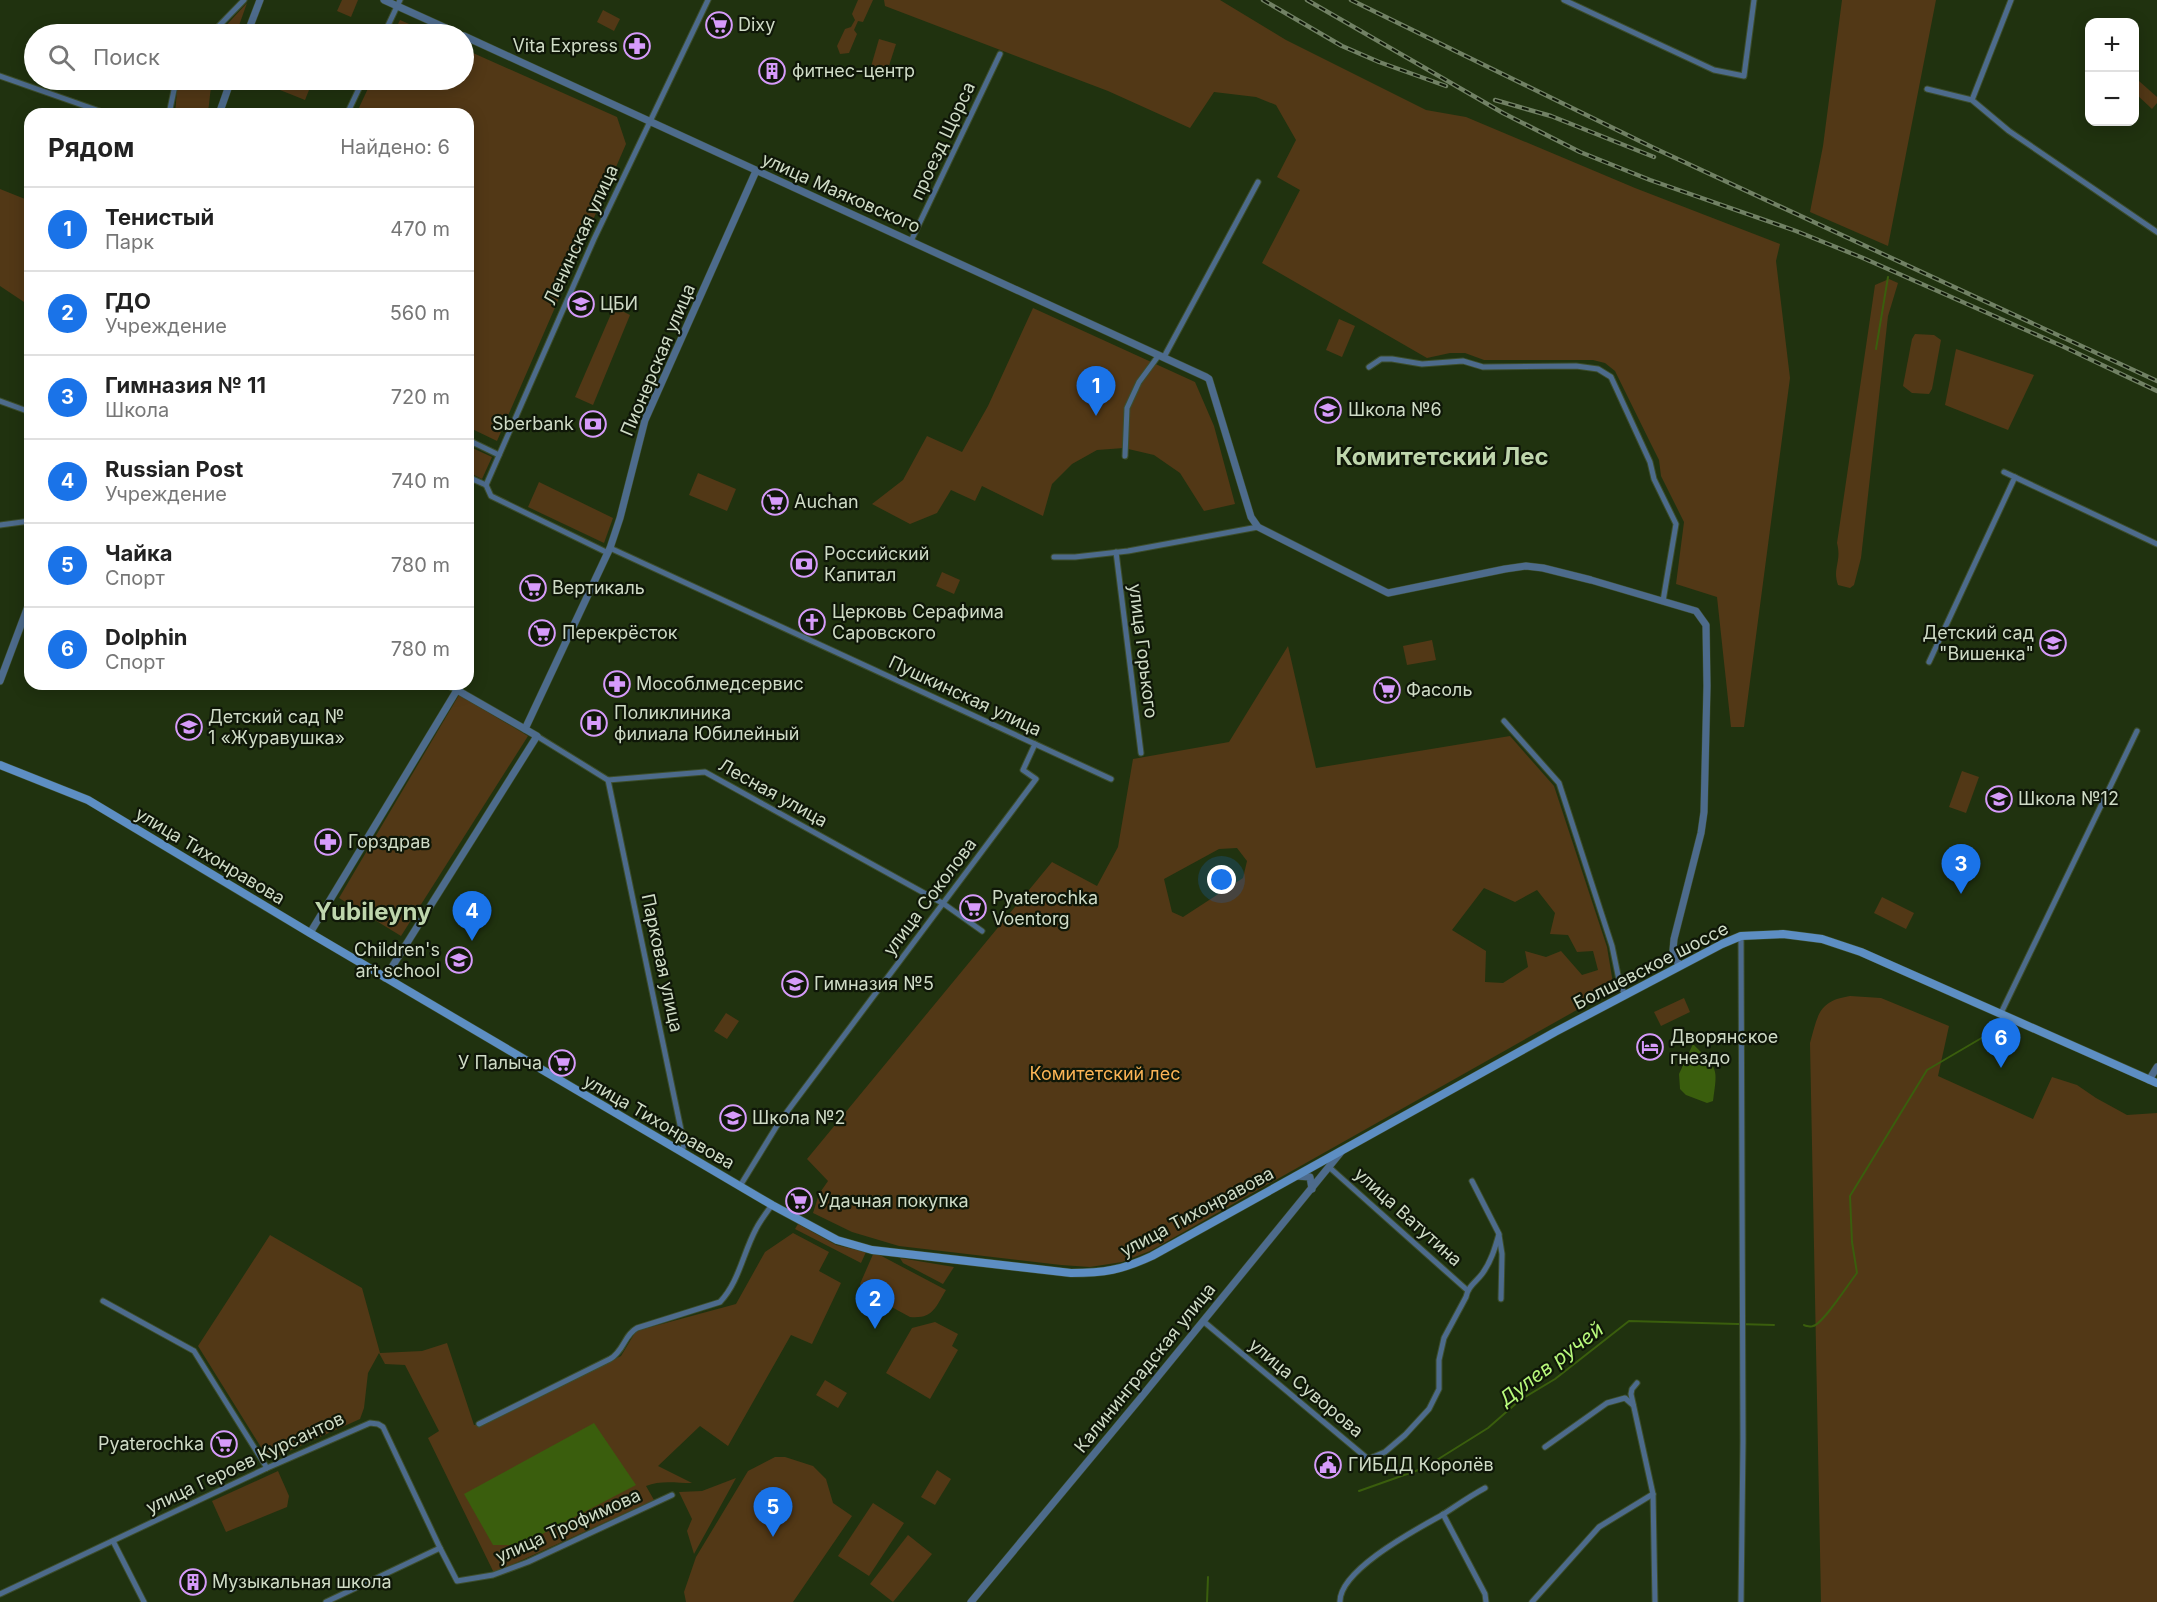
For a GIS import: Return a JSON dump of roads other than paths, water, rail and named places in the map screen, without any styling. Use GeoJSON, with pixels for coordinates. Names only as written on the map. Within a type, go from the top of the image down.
{"type":"FeatureCollection","features":[{"type":"Feature","properties":{"kind":"main road","name":"улица Тихонравова"},"geometry":{"type":"LineString","coordinates":[[0,765],[88,800],[385,978],[772,1205],[837,1240],[872,1250],[1071,1274],[1103,1273],[1129,1267],[1152,1256],[1341,1152]]}},
{"type":"Feature","properties":{"kind":"main road","name":"Болшевское шоссе"},"geometry":{"type":"LineString","coordinates":[[1341,1152],[1555,1032],[1711,949],[1741,936],[1783,934],[1822,939],[1861,952],[2153,1082]]}},
{"type":"Feature","properties":{"kind":"street"},"geometry":{"type":"LineString","coordinates":[[220,24],[243,0]]}},
{"type":"Feature","properties":{"kind":"street"},"geometry":{"type":"LineString","coordinates":[[251,24],[260,0]]}},
{"type":"Feature","properties":{"kind":"street"},"geometry":{"type":"LineString","coordinates":[[384,0],[398,3],[439,24]]}},
{"type":"Feature","properties":{"kind":"street","name":"Ленинская улица"},"geometry":{"type":"LineString","coordinates":[[486,485],[594,239],[708,0]]}},
{"type":"Feature","properties":{"kind":"street"},"geometry":{"type":"LineString","coordinates":[[1564,0],[1714,70],[1744,76],[1754,0]]}},
{"type":"Feature","properties":{"kind":"street"},"geometry":{"type":"LineString","coordinates":[[1972,100],[2011,0]]}},
{"type":"Feature","properties":{"kind":"street"},"geometry":{"type":"LineString","coordinates":[[389,24],[398,3]]}},
{"type":"Feature","properties":{"kind":"street","name":"улица Маяковского"},"geometry":{"type":"LineString","coordinates":[[474,41],[1206,377],[1209,379],[1251,517],[1258,527]]}},
{"type":"Feature","properties":{"kind":"street","name":"проезд Щорса"},"geometry":{"type":"LineString","coordinates":[[911,241],[1000,54]]}},
{"type":"Feature","properties":{"kind":"street"},"geometry":{"type":"LineString","coordinates":[[0,76],[24,84]]}},
{"type":"Feature","properties":{"kind":"street"},"geometry":{"type":"LineString","coordinates":[[1927,89],[1972,100],[2009,131],[2157,232]]}},
{"type":"Feature","properties":{"kind":"street"},"geometry":{"type":"LineString","coordinates":[[40,90],[91,108]]}},
{"type":"Feature","properties":{"kind":"street"},"geometry":{"type":"LineString","coordinates":[[170,108],[174,90]]}},
{"type":"Feature","properties":{"kind":"street"},"geometry":{"type":"LineString","coordinates":[[221,108],[227,90]]}},
{"type":"Feature","properties":{"kind":"street"},"geometry":{"type":"LineString","coordinates":[[349,108],[358,90]]}},
{"type":"Feature","properties":{"kind":"street","name":"Пионерская улица"},"geometry":{"type":"LineString","coordinates":[[525,729],[609,551],[620,518],[645,420],[756,171]]}},
{"type":"Feature","properties":{"kind":"street"},"geometry":{"type":"LineString","coordinates":[[1125,456],[1127,408],[1139,382],[1161,356],[1258,182]]}},
{"type":"Feature","properties":{"kind":"street"},"geometry":{"type":"LineString","coordinates":[[1369,367],[1387,359],[1422,364],[1463,361],[1484,367],[1576,366],[1598,369],[1611,377],[1650,462],[1654,479],[1676,524],[1663,601]]}},
{"type":"Feature","properties":{"kind":"street"},"geometry":{"type":"LineString","coordinates":[[0,400],[24,410]]}},
{"type":"Feature","properties":{"kind":"street"},"geometry":{"type":"LineString","coordinates":[[474,443],[499,455]]}},
{"type":"Feature","properties":{"kind":"street"},"geometry":{"type":"LineString","coordinates":[[2004,472],[2157,544]]}},
{"type":"Feature","properties":{"kind":"street"},"geometry":{"type":"LineString","coordinates":[[1929,662],[2014,477]]}},
{"type":"Feature","properties":{"kind":"street","name":"Пушкинская улица"},"geometry":{"type":"LineString","coordinates":[[474,480],[486,485],[491,496],[1111,779]]}},
{"type":"Feature","properties":{"kind":"street"},"geometry":{"type":"LineString","coordinates":[[0,525],[24,522]]}},
{"type":"Feature","properties":{"kind":"street"},"geometry":{"type":"LineString","coordinates":[[1054,557],[1116,552],[1258,527],[1388,593],[1526,566],[1592,580],[1696,612],[1706,625],[1704,812],[1701,833],[1674,939],[1673,950],[1679,966]]}},
{"type":"Feature","properties":{"kind":"street","name":"улица Горького"},"geometry":{"type":"LineString","coordinates":[[1116,552],[1141,753]]}},
{"type":"Feature","properties":{"kind":"street"},"geometry":{"type":"LineString","coordinates":[[0,681],[24,617]]}},
{"type":"Feature","properties":{"kind":"street"},"geometry":{"type":"LineString","coordinates":[[310,933],[457,690],[608,780]]}},
{"type":"Feature","properties":{"kind":"street"},"geometry":{"type":"LineString","coordinates":[[1504,721],[1559,783],[1612,946],[1618,980],[1625,996]]}},
{"type":"Feature","properties":{"kind":"street"},"geometry":{"type":"LineString","coordinates":[[2001,1013],[2137,731]]}},
{"type":"Feature","properties":{"kind":"street"},"geometry":{"type":"LineString","coordinates":[[385,978],[537,736]]}},
{"type":"Feature","properties":{"kind":"street","name":"улица Соколова"},"geometry":{"type":"LineString","coordinates":[[740,1186],[778,1124],[1036,779],[1023,770],[1035,744]]}},
{"type":"Feature","properties":{"kind":"street","name":"Лесная улица"},"geometry":{"type":"LineString","coordinates":[[608,780],[705,772],[944,904],[982,931]]}},
{"type":"Feature","properties":{"kind":"street","name":"Парковая улица"},"geometry":{"type":"LineString","coordinates":[[608,780],[676,1102],[684,1144],[682,1152]]}},
{"type":"Feature","properties":{"kind":"street"},"geometry":{"type":"LineString","coordinates":[[1741,936],[1741,1602]]}},
{"type":"Feature","properties":{"kind":"street"},"geometry":{"type":"LineString","coordinates":[[2153,1082],[2157,1067]]}},
{"type":"Feature","properties":{"kind":"street","name":"Калининградская улица"},"geometry":{"type":"LineString","coordinates":[[971,1602],[1341,1152]]}},
{"type":"Feature","properties":{"kind":"street","name":"улица Ватутина"},"geometry":{"type":"LineString","coordinates":[[1329,1167],[1467,1290]]}},
{"type":"Feature","properties":{"kind":"street"},"geometry":{"type":"LineString","coordinates":[[1296,1176],[1310,1177],[1312,1189]]}},
{"type":"Feature","properties":{"kind":"street"},"geometry":{"type":"LineString","coordinates":[[1472,1181],[1499,1234],[1502,1254],[1501,1299]]}},
{"type":"Feature","properties":{"kind":"street"},"geometry":{"type":"LineString","coordinates":[[478,1424],[617,1355],[630,1332],[720,1302],[726,1296],[756,1230],[772,1205]]}},
{"type":"Feature","properties":{"kind":"street"},"geometry":{"type":"LineString","coordinates":[[1467,1290],[1482,1274],[1494,1253],[1499,1234]]}},
{"type":"Feature","properties":{"kind":"street","name":"улица Суворова"},"geometry":{"type":"LineString","coordinates":[[1203,1321],[1368,1460],[1385,1452],[1405,1435],[1429,1409],[1439,1389],[1439,1360],[1444,1338],[1466,1297],[1467,1290]]}},
{"type":"Feature","properties":{"kind":"street"},"geometry":{"type":"LineString","coordinates":[[103,1300],[194,1352],[267,1468]]}},
{"type":"Feature","properties":{"kind":"street"},"geometry":{"type":"LineString","coordinates":[[1637,1383],[1631,1394],[1653,1494],[1655,1602]]}},
{"type":"Feature","properties":{"kind":"street"},"geometry":{"type":"LineString","coordinates":[[1545,1447],[1606,1403],[1624,1398],[1633,1405]]}},
{"type":"Feature","properties":{"kind":"street","name":"улица Героев Курсантов"},"geometry":{"type":"LineString","coordinates":[[0,1594],[267,1468],[367,1424],[378,1424],[383,1427],[440,1548]]}},
{"type":"Feature","properties":{"kind":"street"},"geometry":{"type":"LineString","coordinates":[[1340,1602],[1340,1597],[1351,1577],[1407,1533],[1485,1488]]}},
{"type":"Feature","properties":{"kind":"street"},"geometry":{"type":"LineString","coordinates":[[1532,1602],[1599,1527],[1653,1494]]}},
{"type":"Feature","properties":{"kind":"street","name":"улица Трофимова"},"geometry":{"type":"LineString","coordinates":[[440,1548],[457,1581],[493,1575],[552,1552],[672,1495]]}},
{"type":"Feature","properties":{"kind":"street"},"geometry":{"type":"LineString","coordinates":[[1443,1514],[1485,1594],[1486,1602]]}},
{"type":"Feature","properties":{"kind":"street"},"geometry":{"type":"LineString","coordinates":[[113,1541],[144,1602]]}},
{"type":"Feature","properties":{"kind":"street"},"geometry":{"type":"LineString","coordinates":[[326,1602],[440,1548]]}},
{"type":"Feature","properties":{"kind":"waterway"},"geometry":{"type":"LineString","coordinates":[[1876,349],[1888,277]]}},
{"type":"Feature","properties":{"kind":"waterway","name":"Дулев ручей"},"geometry":{"type":"LineString","coordinates":[[1804,1325],[1817,1324],[1857,1273],[1852,1242],[1850,1196],[1927,1070],[1985,1036]]}},
{"type":"Feature","properties":{"kind":"waterway","name":"Дулев ручей"},"geometry":{"type":"LineString","coordinates":[[1359,1491],[1424,1468],[1488,1428],[1520,1400],[1555,1379],[1629,1321],[1774,1325]]}},
{"type":"Feature","properties":{"kind":"waterway","name":"Дулев ручей"},"geometry":{"type":"LineString","coordinates":[[1207,1602],[1208,1577]]}},
{"type":"Feature","properties":{"kind":"railway"},"geometry":{"type":"LineString","coordinates":[[1263,0],[1342,46],[1446,86]]}},
{"type":"Feature","properties":{"kind":"railway"},"geometry":{"type":"LineString","coordinates":[[1307,0],[1503,113],[1580,152],[1863,258],[2062,346],[2157,391]]}},
{"type":"Feature","properties":{"kind":"railway"},"geometry":{"type":"LineString","coordinates":[[1351,0],[1656,149],[2157,381]]}},
{"type":"Feature","properties":{"kind":"railway"},"geometry":{"type":"LineString","coordinates":[[1495,100],[1551,116],[1654,157]]}},
{"type":"Feature","properties":{"kind":"place","name":"Dixy"},"geometry":{"type":"Point","coordinates":[719,25]}},
{"type":"Feature","properties":{"kind":"place","name":"Vita Express"},"geometry":{"type":"Point","coordinates":[637,46]}},
{"type":"Feature","properties":{"kind":"place","name":"фитнес-центр"},"geometry":{"type":"Point","coordinates":[772,71]}},
{"type":"Feature","properties":{"kind":"place","name":"ЦБИ"},"geometry":{"type":"Point","coordinates":[581,304]}},
{"type":"Feature","properties":{"kind":"place","name":"Школа №6"},"geometry":{"type":"Point","coordinates":[1328,410]}},
{"type":"Feature","properties":{"kind":"place","name":"Тенистый"},"geometry":{"type":"Point","coordinates":[1096,416]}},
{"type":"Feature","properties":{"kind":"place","name":"Sberbank"},"geometry":{"type":"Point","coordinates":[593,424]}},
{"type":"Feature","properties":{"kind":"place","name":"Auchan"},"geometry":{"type":"Point","coordinates":[775,502]}},
{"type":"Feature","properties":{"kind":"place","name":"Российский Капитал"},"geometry":{"type":"Point","coordinates":[804,564]}},
{"type":"Feature","properties":{"kind":"place","name":"Вертикаль"},"geometry":{"type":"Point","coordinates":[533,588]}},
{"type":"Feature","properties":{"kind":"place","name":"Церковь Серафима Саровского"},"geometry":{"type":"Point","coordinates":[812,622]}},
{"type":"Feature","properties":{"kind":"place","name":"Перекрёсток"},"geometry":{"type":"Point","coordinates":[542,633]}},
{"type":"Feature","properties":{"kind":"place","name":"Детский сад \"Вишенка\""},"geometry":{"type":"Point","coordinates":[2053,643]}},
{"type":"Feature","properties":{"kind":"place","name":"Мособлмедсервис"},"geometry":{"type":"Point","coordinates":[617,684]}},
{"type":"Feature","properties":{"kind":"place","name":"Фасоль"},"geometry":{"type":"Point","coordinates":[1387,690]}},
{"type":"Feature","properties":{"kind":"place","name":"Поликлиника филиала Юбилейный"},"geometry":{"type":"Point","coordinates":[594,723]}},
{"type":"Feature","properties":{"kind":"place","name":"Детский сад № 1 «Журавушка»"},"geometry":{"type":"Point","coordinates":[189,727]}},
{"type":"Feature","properties":{"kind":"place","name":"Школа №12"},"geometry":{"type":"Point","coordinates":[1999,799]}},
{"type":"Feature","properties":{"kind":"place","name":"Горздрав"},"geometry":{"type":"Point","coordinates":[328,842]}},
{"type":"Feature","properties":{"kind":"place","name":"Гимназия № 11"},"geometry":{"type":"Point","coordinates":[1961,894]}},
{"type":"Feature","properties":{"kind":"place","name":"Pyaterochka Voentorg"},"geometry":{"type":"Point","coordinates":[973,908]}},
{"type":"Feature","properties":{"kind":"place","name":"Russian Post"},"geometry":{"type":"Point","coordinates":[472,941]}},
{"type":"Feature","properties":{"kind":"place","name":"Children's art school"},"geometry":{"type":"Point","coordinates":[459,960]}},
{"type":"Feature","properties":{"kind":"place","name":"Гимназия №5"},"geometry":{"type":"Point","coordinates":[795,984]}},
{"type":"Feature","properties":{"kind":"place","name":"Дворянское гнездо"},"geometry":{"type":"Point","coordinates":[1650,1047]}},
{"type":"Feature","properties":{"kind":"place","name":"У Палыча"},"geometry":{"type":"Point","coordinates":[562,1063]}},
{"type":"Feature","properties":{"kind":"place","name":"Dolphin"},"geometry":{"type":"Point","coordinates":[2001,1068]}},
{"type":"Feature","properties":{"kind":"place","name":"Школа №2"},"geometry":{"type":"Point","coordinates":[733,1118]}},
{"type":"Feature","properties":{"kind":"place","name":"Удачная покупка"},"geometry":{"type":"Point","coordinates":[799,1201]}},
{"type":"Feature","properties":{"kind":"place","name":"ГДО"},"geometry":{"type":"Point","coordinates":[875,1329]}},
{"type":"Feature","properties":{"kind":"place","name":"Pyaterochka"},"geometry":{"type":"Point","coordinates":[224,1444]}},
{"type":"Feature","properties":{"kind":"place","name":"ГИБДД Королёв"},"geometry":{"type":"Point","coordinates":[1328,1465]}},
{"type":"Feature","properties":{"kind":"place","name":"Чайка"},"geometry":{"type":"Point","coordinates":[773,1537]}},
{"type":"Feature","properties":{"kind":"place","name":"Музыкальная школа"},"geometry":{"type":"Point","coordinates":[193,1582]}},
{"type":"Feature","properties":{"kind":"district","name":"Комитетский Лес"},"geometry":{"type":"Point","coordinates":[1442,457]}},
{"type":"Feature","properties":{"kind":"district","name":"Yubileyny"},"geometry":{"type":"Point","coordinates":[373,912]}},
{"type":"Feature","properties":{"kind":"park label","name":"Комитетский лес"},"geometry":{"type":"Point","coordinates":[1105,1074]}}]}
